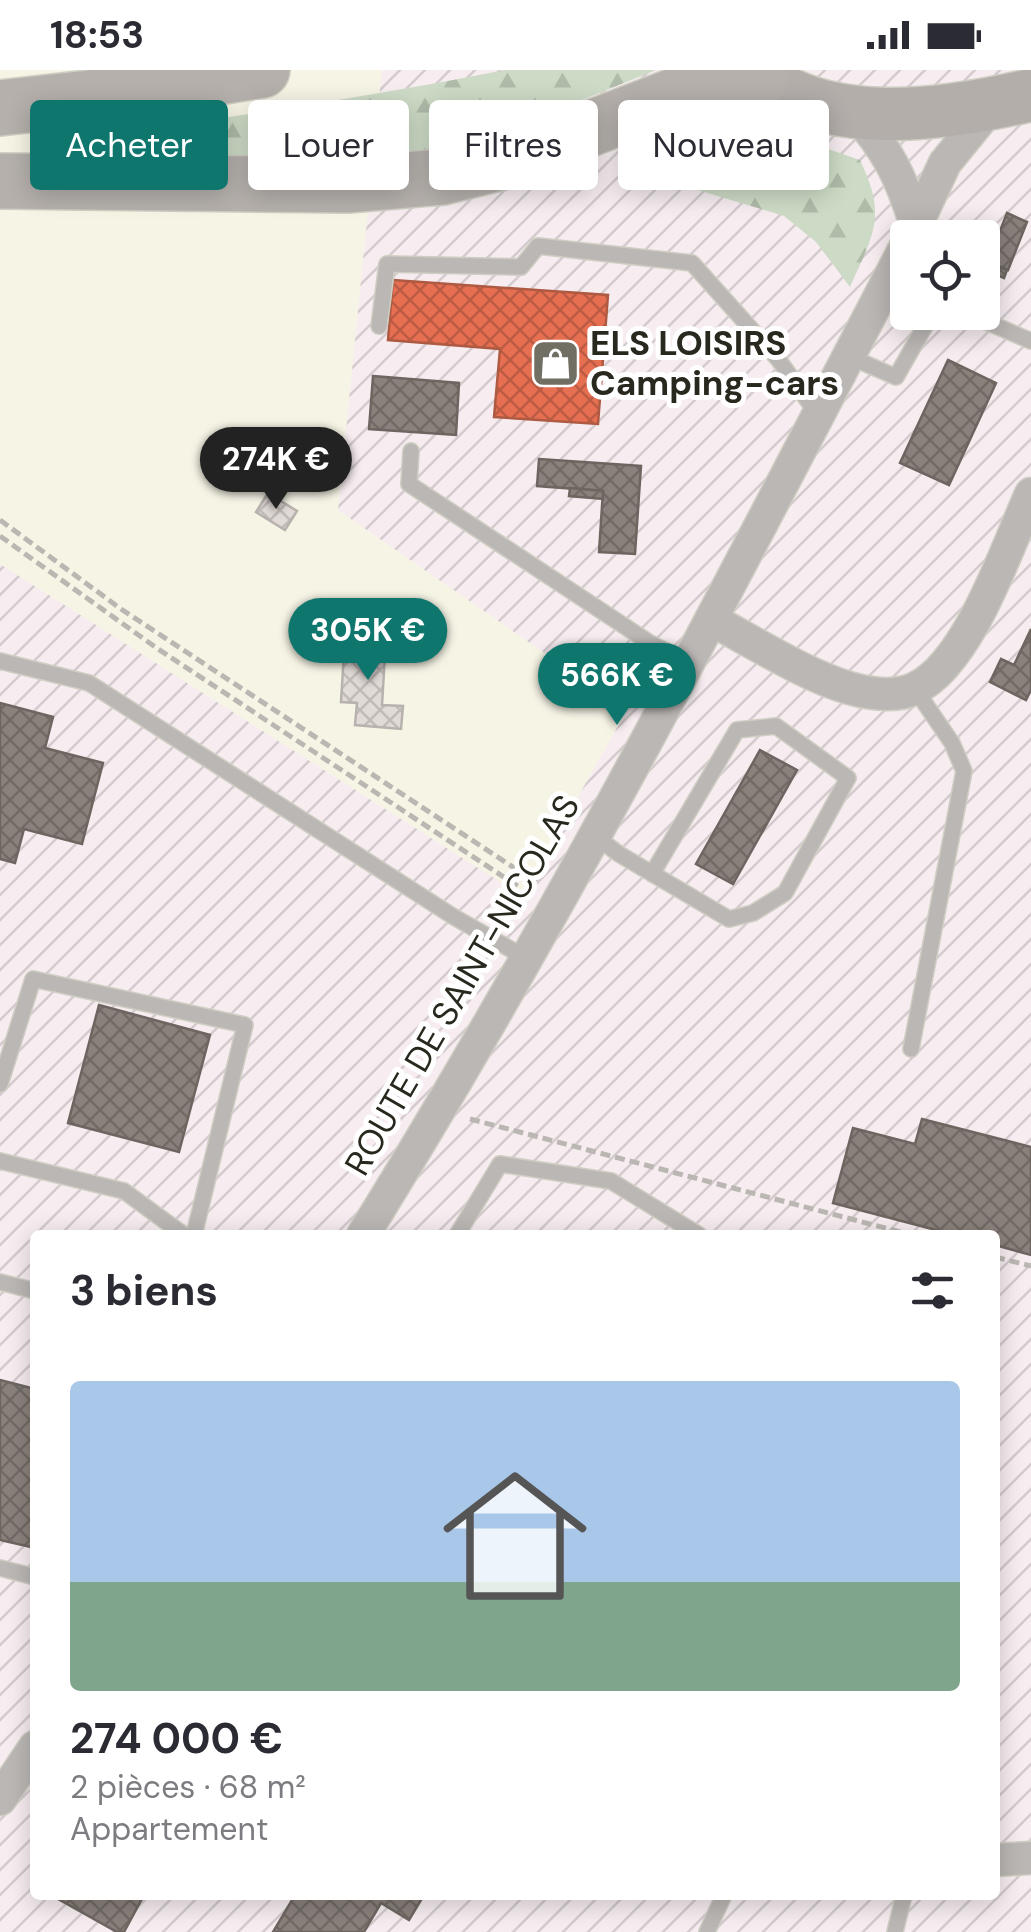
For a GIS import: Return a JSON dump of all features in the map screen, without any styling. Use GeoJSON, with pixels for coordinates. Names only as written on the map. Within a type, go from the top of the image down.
{"type":"FeatureCollection","features":[{"type":"Feature","properties":{"kind":"highway"},"geometry":{"type":"LineString","coordinates":[[0,108],[262,70]]}},
{"type":"Feature","properties":{"kind":"highway"},"geometry":{"type":"LineString","coordinates":[[0,182],[330,186],[442,177],[506,162],[682,93],[756,74]]}},
{"type":"Feature","properties":{"kind":"main road"},"geometry":{"type":"LineString","coordinates":[[756,74],[805,100],[854,112],[920,113],[1012,99]]}},
{"type":"Feature","properties":{"kind":"street","name":"ROUTE DE SAINT-NICOLAS"},"geometry":{"type":"LineString","coordinates":[[918,220],[945,164],[1012,99]]}},
{"type":"Feature","properties":{"kind":"street"},"geometry":{"type":"LineString","coordinates":[[854,112],[883,146],[900,176],[908,220]]}},
{"type":"Feature","properties":{"kind":"street","name":"ROUTE DE SAINT-NICOLAS"},"geometry":{"type":"LineString","coordinates":[[366,1230],[595,836],[890,275]]}},
{"type":"Feature","properties":{"kind":"street"},"geometry":{"type":"LineString","coordinates":[[712,620],[847,688],[882,695],[915,688],[944,667],[971,628],[1031,494]]}},
{"type":"Feature","properties":{"kind":"street"},"geometry":{"type":"LineString","coordinates":[[0,1800],[30,1755]]}},
{"type":"Feature","properties":{"kind":"street"},"geometry":{"type":"LineString","coordinates":[[1000,1860],[1031,1858]]}},
{"type":"Feature","properties":{"kind":"lane"},"geometry":{"type":"LineString","coordinates":[[380,326],[386,264],[521,267],[538,246],[692,263],[778,359],[818,415]]}},
{"type":"Feature","properties":{"kind":"lane"},"geometry":{"type":"LineString","coordinates":[[1000,328],[1031,341]]}},
{"type":"Feature","properties":{"kind":"lane"},"geometry":{"type":"LineString","coordinates":[[848,356],[896,377],[923,330]]}},
{"type":"Feature","properties":{"kind":"lane"},"geometry":{"type":"LineString","coordinates":[[411,451],[410,484],[650,643],[689,663]]}},
{"type":"Feature","properties":{"kind":"lane"},"geometry":{"type":"LineString","coordinates":[[0,661],[89,683],[437,906],[526,958]]}},
{"type":"Feature","properties":{"kind":"lane"},"geometry":{"type":"LineString","coordinates":[[911,1050],[964,770],[952,743],[915,688]]}},
{"type":"Feature","properties":{"kind":"lane"},"geometry":{"type":"LineString","coordinates":[[595,836],[652,874],[729,920],[753,913],[785,893],[848,778],[776,726],[737,730],[652,874]]}},
{"type":"Feature","properties":{"kind":"lane"},"geometry":{"type":"LineString","coordinates":[[0,1084],[34,979],[246,1025],[195,1230]]}},
{"type":"Feature","properties":{"kind":"lane"},"geometry":{"type":"LineString","coordinates":[[0,1161],[124,1191],[177,1230]]}},
{"type":"Feature","properties":{"kind":"lane"},"geometry":{"type":"LineString","coordinates":[[460,1230],[500,1164],[611,1180],[690,1230]]}},
{"type":"Feature","properties":{"kind":"lane"},"geometry":{"type":"LineString","coordinates":[[0,1282],[30,1290]]}},
{"type":"Feature","properties":{"kind":"lane"},"geometry":{"type":"LineString","coordinates":[[0,1568],[30,1576]]}},
{"type":"Feature","properties":{"kind":"lane"},"geometry":{"type":"LineString","coordinates":[[707,1932],[722,1900]]}},
{"type":"Feature","properties":{"kind":"lane"},"geometry":{"type":"LineString","coordinates":[[895,1932],[903,1900]]}},
{"type":"Feature","properties":{"kind":"path"},"geometry":{"type":"LineString","coordinates":[[0,520],[121,609],[522,873],[564,890]]}},
{"type":"Feature","properties":{"kind":"path"},"geometry":{"type":"LineString","coordinates":[[0,536],[158,649],[519,888]]}},
{"type":"Feature","properties":{"kind":"path"},"geometry":{"type":"LineString","coordinates":[[466,1118],[893,1230]]}},
{"type":"Feature","properties":{"kind":"path"},"geometry":{"type":"LineString","coordinates":[[1000,1257],[1031,1266]]}},
{"type":"Feature","properties":{"kind":"shaded area"},"geometry":{"type":"Polygon","coordinates":[[[382,70],[1031,70],[1031,1932],[0,1932],[0,564],[522,896],[627,710],[338,510],[370,190],[409,190],[409,100],[379,100],[382,70]]]}},
{"type":"Feature","properties":{"kind":"green space"},"geometry":{"type":"Polygon","coordinates":[[[505,70],[656,70],[582,100],[429,100],[429,153],[421,155],[409,156],[409,100],[337,100],[505,70]]]}},
{"type":"Feature","properties":{"kind":"green space"},"geometry":{"type":"Polygon","coordinates":[[[248,114],[248,162],[228,161],[228,117],[248,114]]]}},
{"type":"Feature","properties":{"kind":"green space"},"geometry":{"type":"Polygon","coordinates":[[[829,149],[860,160],[873,196],[874,224],[850,287],[816,242],[784,216],[698,190],[829,190],[829,149]]]}},
{"type":"Feature","properties":{"kind":"building: Commerces"},"geometry":{"type":"Polygon","coordinates":[[[393,280],[608,295],[598,424],[494,417],[500,349],[388,340],[393,280]]]}},
{"type":"Feature","properties":{"kind":"building: Industrie"},"geometry":{"type":"Polygon","coordinates":[[[1007,213],[1027,222],[1008,270],[1000,267],[1000,231],[1007,213]]]}},
{"type":"Feature","properties":{"kind":"building: Industrie"},"geometry":{"type":"Polygon","coordinates":[[[948,360],[996,383],[949,485],[900,463],[948,360]]]}},
{"type":"Feature","properties":{"kind":"building: Industrie"},"geometry":{"type":"Polygon","coordinates":[[[373,376],[459,383],[456,435],[369,429],[373,376]]]}},
{"type":"Feature","properties":{"kind":"building: Industrie"},"geometry":{"type":"Polygon","coordinates":[[[539,459],[641,466],[635,554],[599,552],[603,491],[537,486],[539,459]]]}},
{"type":"Feature","properties":{"kind":"building: Industrie"},"geometry":{"type":"Polygon","coordinates":[[[570,488],[603,491],[603,499],[569,496],[570,488]]]}},
{"type":"Feature","properties":{"kind":"building: Industrie"},"geometry":{"type":"Polygon","coordinates":[[[1031,629],[1031,690],[1026,700],[990,682],[1001,659],[1014,665],[1031,629]]]}},
{"type":"Feature","properties":{"kind":"building: Industrie"},"geometry":{"type":"Polygon","coordinates":[[[626,677],[635,683],[629,692],[621,687],[626,677]]]}},
{"type":"Feature","properties":{"kind":"building: Industrie"},"geometry":{"type":"Polygon","coordinates":[[[0,703],[53,717],[45,748],[103,763],[82,844],[24,829],[15,863],[0,859],[0,703]]]}},
{"type":"Feature","properties":{"kind":"building: Industrie"},"geometry":{"type":"Polygon","coordinates":[[[760,750],[797,770],[733,884],[696,864],[760,750]]]}},
{"type":"Feature","properties":{"kind":"building: Industrie"},"geometry":{"type":"Polygon","coordinates":[[[99,1005],[210,1035],[179,1152],[68,1123],[99,1005]]]}},
{"type":"Feature","properties":{"kind":"building: Industrie"},"geometry":{"type":"Polygon","coordinates":[[[922,1119],[1031,1147],[1031,1255],[1000,1246],[1000,1230],[936,1230],[833,1203],[853,1128],[915,1144],[922,1119]]]}},
{"type":"Feature","properties":{"kind":"building: Industrie"},"geometry":{"type":"Polygon","coordinates":[[[0,1380],[30,1388],[30,1547],[0,1540],[0,1380]]]}},
{"type":"Feature","properties":{"kind":"building: Industrie"},"geometry":{"type":"Polygon","coordinates":[[[60,1900],[141,1900],[124,1932],[117,1932],[60,1900]]]}},
{"type":"Feature","properties":{"kind":"building: Industrie"},"geometry":{"type":"Polygon","coordinates":[[[292,1900],[421,1900],[409,1920],[381,1903],[364,1932],[273,1932],[292,1900]]]}},
{"type":"Feature","properties":{"kind":"building: Autres"},"geometry":{"type":"Polygon","coordinates":[[[268,493],[297,511],[285,530],[256,512],[268,493]]]}},
{"type":"Feature","properties":{"kind":"building: Autres"},"geometry":{"type":"Polygon","coordinates":[[[349,616],[383,619],[382,638],[348,636],[349,616]]]}},
{"type":"Feature","properties":{"kind":"building: Autres"},"geometry":{"type":"Polygon","coordinates":[[[345,636],[386,638],[382,705],[403,706],[401,729],[355,725],[357,703],[341,702],[345,636]]]}},
{"type":"Feature","properties":{"kind":"place","name":"ELS LOISIRS Camping-cars"},"geometry":{"type":"Point","coordinates":[555,363]}}]}
